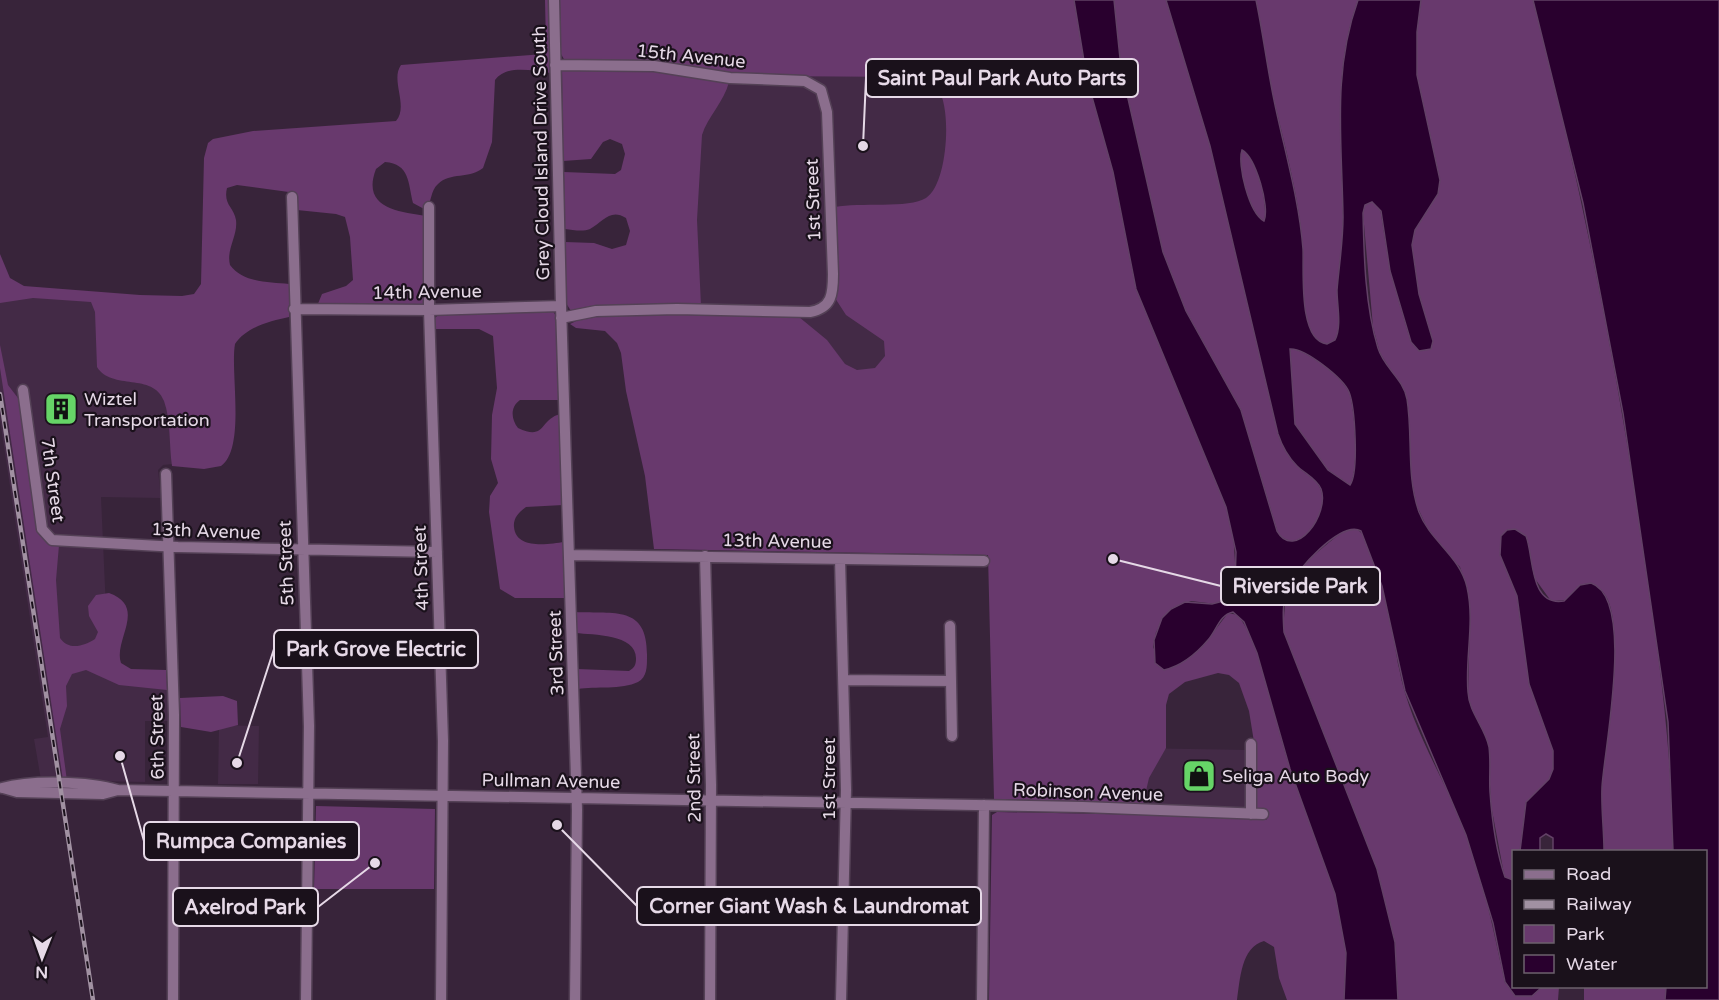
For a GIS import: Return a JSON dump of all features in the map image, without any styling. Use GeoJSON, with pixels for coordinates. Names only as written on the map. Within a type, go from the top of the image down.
{"type":"FeatureCollection","features":[{"type":"Feature","properties":{"kind":"street","name":"Grey Cloud Island Drive South"},"geometry":{"type":"LineString","coordinates":[[554,0],[561,306]]}},
{"type":"Feature","properties":{"kind":"street","name":"15th Avenue"},"geometry":{"type":"LineString","coordinates":[[555,64],[654,66],[730,78],[805,81],[821,90]]}},
{"type":"Feature","properties":{"kind":"street","name":"1st Street"},"geometry":{"type":"LineString","coordinates":[[561,318],[596,311],[677,309],[772,310],[803,313],[825,307],[832,297],[833,274],[827,112],[821,90]]}},
{"type":"Feature","properties":{"kind":"street","name":"5th Street"},"geometry":{"type":"LineString","coordinates":[[292,197],[309,726],[306,1000]]}},
{"type":"Feature","properties":{"kind":"street","name":"4th Street"},"geometry":{"type":"LineString","coordinates":[[429,207],[429,310],[443,796],[441,1000]]}},
{"type":"Feature","properties":{"kind":"street","name":"14th Avenue"},"geometry":{"type":"LineString","coordinates":[[294,309],[429,310],[561,306]]}},
{"type":"Feature","properties":{"kind":"street","name":"3rd Street"},"geometry":{"type":"LineString","coordinates":[[561,306],[577,798],[575,1000]]}},
{"type":"Feature","properties":{"kind":"street","name":"7th Street"},"geometry":{"type":"LineString","coordinates":[[23,390],[42,529],[48,538]]}},
{"type":"Feature","properties":{"kind":"street","name":"6th Street"},"geometry":{"type":"LineString","coordinates":[[166,474],[174,791],[172,1000]]}},
{"type":"Feature","properties":{"kind":"street","name":"13th Avenue"},"geometry":{"type":"LineString","coordinates":[[48,538],[59,542],[168,547],[437,552]]}},
{"type":"Feature","properties":{"kind":"street","name":"13th Avenue"},"geometry":{"type":"LineString","coordinates":[[569,555],[984,561]]}},
{"type":"Feature","properties":{"kind":"street","name":"2nd Street"},"geometry":{"type":"LineString","coordinates":[[705,556],[711,801],[710,1000]]}},
{"type":"Feature","properties":{"kind":"street","name":"1st Street"},"geometry":{"type":"LineString","coordinates":[[840,559],[846,803],[842,1000]]}},
{"type":"Feature","properties":{"kind":"street"},"geometry":{"type":"LineString","coordinates":[[950,626],[952,736]]}},
{"type":"Feature","properties":{"kind":"street"},"geometry":{"type":"LineString","coordinates":[[844,680],[951,681]]}},
{"type":"Feature","properties":{"kind":"street"},"geometry":{"type":"LineString","coordinates":[[1251,744],[1251,814]]}},
{"type":"Feature","properties":{"kind":"street","name":"Pullman Avenue"},"geometry":{"type":"LineString","coordinates":[[1,788],[17,792],[93,794],[118,790],[984,805]]}},
{"type":"Feature","properties":{"kind":"street"},"geometry":{"type":"LineString","coordinates":[[982,1000],[984,805]]}},
{"type":"Feature","properties":{"kind":"street","name":"Robinson Avenue"},"geometry":{"type":"LineString","coordinates":[[984,805],[1263,814]]}},
{"type":"Feature","properties":{"kind":"shaded area"},"geometry":{"type":"Polygon","coordinates":[[[692,69],[949,78],[961,554],[705,550],[692,69]]]}},
{"type":"Feature","properties":{"kind":"shaded area"},"geometry":{"type":"Polygon","coordinates":[[[0,296],[210,300],[173,464],[163,465],[158,470],[161,498],[101,497],[109,677],[167,678],[168,721],[145,721],[145,782],[41,780],[34,739],[48,737],[0,420],[0,296]]]}},
{"type":"Feature","properties":{"kind":"shaded area"},"geometry":{"type":"Polygon","coordinates":[[[219,725],[259,726],[258,784],[218,784],[219,725]]]}},
{"type":"Feature","properties":{"kind":"shaded area"},"geometry":{"type":"Polygon","coordinates":[[[1134,748],[1248,750],[1247,809],[1133,808],[1134,748]]]}},
{"type":"Feature","properties":{"kind":"green space"},"geometry":{"type":"Polygon","coordinates":[[[545,0],[549,0],[551,73],[513,70],[500,75],[495,80],[492,142],[483,168],[443,180],[434,190],[426,210],[413,203],[409,182],[399,166],[385,162],[376,169],[373,182],[378,200],[394,210],[426,216],[425,304],[423,306],[317,306],[322,294],[346,286],[353,280],[350,237],[345,217],[297,210],[296,193],[237,185],[227,188],[226,198],[236,220],[230,265],[235,271],[249,278],[289,284],[289,317],[252,329],[235,344],[235,427],[229,457],[221,466],[204,469],[172,466],[168,416],[159,392],[142,384],[112,378],[97,367],[95,312],[91,302],[33,298],[0,303],[0,254],[10,278],[24,286],[140,295],[194,294],[201,284],[204,158],[208,143],[213,139],[253,131],[396,121],[401,108],[397,78],[401,65],[544,54],[546,46],[545,0]]]}},
{"type":"Feature","properties":{"kind":"green space"},"geometry":{"type":"Polygon","coordinates":[[[560,0],[1074,0],[1087,79],[1113,172],[1136,289],[1226,507],[1233,531],[1236,578],[1229,595],[1216,604],[1191,601],[1171,609],[1156,632],[1153,647],[1164,670],[1180,664],[1203,646],[1228,613],[1238,615],[1247,630],[1261,662],[1291,773],[1335,891],[1346,948],[1344,1000],[1287,1000],[1279,978],[1274,947],[1264,941],[1256,944],[1246,957],[1237,1000],[989,1000],[992,815],[997,812],[1256,817],[1266,820],[1269,816],[1268,811],[1255,809],[1254,742],[1249,711],[1239,683],[1229,675],[1218,673],[1185,682],[1169,694],[1166,705],[1166,748],[1149,778],[1142,808],[1109,807],[1073,801],[994,799],[988,555],[654,549],[645,476],[626,391],[621,353],[617,343],[605,331],[576,328],[570,324],[586,316],[667,313],[799,317],[827,340],[845,364],[857,370],[875,368],[885,356],[884,341],[846,315],[835,298],[838,277],[835,207],[908,203],[926,198],[939,178],[943,162],[946,145],[945,112],[942,99],[935,86],[909,77],[764,76],[565,61],[561,54],[560,0]]]}},
{"type":"Feature","properties":{"kind":"green space"},"geometry":{"type":"Polygon","coordinates":[[[1114,0],[1166,0],[1210,146],[1278,434],[1291,459],[1320,488],[1322,498],[1318,519],[1304,537],[1296,541],[1287,540],[1278,533],[1241,410],[1186,311],[1163,252],[1121,68],[1114,0]]]}},
{"type":"Feature","properties":{"kind":"green space"},"geometry":{"type":"Polygon","coordinates":[[[1256,0],[1358,0],[1345,54],[1340,107],[1343,217],[1338,329],[1335,340],[1327,344],[1317,340],[1306,318],[1303,249],[1298,207],[1268,72],[1256,0]]]}},
{"type":"Feature","properties":{"kind":"green space"},"geometry":{"type":"Polygon","coordinates":[[[1421,0],[1533,0],[1596,271],[1621,408],[1654,623],[1663,698],[1670,773],[1673,850],[1604,850],[1602,787],[1615,652],[1614,625],[1609,603],[1600,589],[1590,584],[1582,585],[1568,600],[1551,601],[1533,576],[1527,540],[1501,536],[1500,555],[1517,596],[1529,684],[1553,751],[1553,769],[1549,779],[1526,802],[1520,850],[1512,850],[1512,880],[1507,880],[1504,874],[1491,805],[1488,744],[1472,713],[1468,695],[1470,619],[1467,587],[1460,567],[1431,536],[1417,506],[1411,476],[1405,392],[1380,353],[1373,327],[1363,213],[1365,205],[1372,202],[1380,208],[1390,271],[1408,333],[1433,341],[1416,286],[1412,256],[1415,230],[1433,200],[1440,180],[1417,75],[1417,32],[1421,0]]]}},
{"type":"Feature","properties":{"kind":"green space"},"geometry":{"type":"Polygon","coordinates":[[[647,69],[729,82],[724,96],[702,135],[697,220],[701,306],[571,311],[566,303],[565,242],[594,243],[612,249],[626,245],[630,231],[626,218],[620,215],[611,215],[587,230],[565,229],[564,172],[615,174],[621,170],[625,154],[622,144],[610,139],[603,142],[591,159],[563,161],[562,70],[647,69]]]}},
{"type":"Feature","properties":{"kind":"green space"},"geometry":{"type":"Polygon","coordinates":[[[1241,150],[1252,161],[1260,182],[1265,205],[1264,221],[1258,216],[1249,199],[1241,150]]]}},
{"type":"Feature","properties":{"kind":"green space"},"geometry":{"type":"Polygon","coordinates":[[[553,311],[557,318],[559,400],[520,400],[514,406],[513,413],[518,428],[533,432],[538,431],[553,417],[560,414],[563,505],[526,507],[514,521],[514,527],[516,534],[527,542],[542,544],[564,542],[566,598],[515,598],[500,589],[489,512],[490,496],[498,483],[491,459],[492,415],[497,388],[493,336],[479,329],[434,329],[435,318],[438,315],[553,311]]]}},
{"type":"Feature","properties":{"kind":"green space"},"geometry":{"type":"Polygon","coordinates":[[[0,345],[8,385],[21,402],[39,533],[47,542],[59,545],[56,580],[60,638],[72,646],[86,644],[95,639],[98,632],[89,616],[88,606],[96,595],[109,593],[120,599],[128,615],[121,644],[121,663],[131,669],[166,670],[167,690],[119,685],[86,670],[72,674],[66,686],[67,706],[60,729],[67,781],[63,780],[0,368],[0,345]]]}},
{"type":"Feature","properties":{"kind":"green space"},"geometry":{"type":"Polygon","coordinates":[[[1290,349],[1314,358],[1339,379],[1349,392],[1355,439],[1353,478],[1350,485],[1328,470],[1295,424],[1290,349]]]}},
{"type":"Feature","properties":{"kind":"green space"},"geometry":{"type":"Polygon","coordinates":[[[1354,528],[1363,535],[1378,569],[1410,708],[1426,748],[1454,805],[1476,863],[1505,983],[1532,996],[1541,988],[1559,988],[1558,1000],[1398,1000],[1395,942],[1377,869],[1284,632],[1286,604],[1292,582],[1305,564],[1343,532],[1354,528]]]}},
{"type":"Feature","properties":{"kind":"green space"},"geometry":{"type":"Polygon","coordinates":[[[575,612],[616,613],[635,620],[642,628],[646,640],[647,668],[641,680],[624,686],[578,689],[577,669],[629,671],[636,663],[636,659],[634,651],[622,640],[576,633],[575,612]]]}},
{"type":"Feature","properties":{"kind":"green space"},"geometry":{"type":"Polygon","coordinates":[[[223,696],[237,701],[238,725],[211,732],[181,727],[180,698],[223,696]]]}},
{"type":"Feature","properties":{"kind":"green space"},"geometry":{"type":"Polygon","coordinates":[[[316,806],[435,809],[434,889],[314,889],[316,806]]]}},
{"type":"Feature","properties":{"kind":"green space"},"geometry":{"type":"Polygon","coordinates":[[[1584,988],[1666,988],[1665,1000],[1584,1000],[1584,988]]]}},
{"type":"Feature","properties":{"kind":"water"},"geometry":{"type":"Polygon","coordinates":[[[1074,0],[1114,0],[1121,68],[1163,252],[1186,311],[1241,410],[1277,531],[1284,539],[1293,541],[1301,538],[1316,521],[1322,499],[1321,489],[1317,482],[1291,459],[1278,434],[1210,146],[1166,0],[1256,0],[1298,211],[1303,249],[1304,304],[1311,331],[1318,340],[1327,344],[1335,340],[1339,316],[1337,290],[1343,217],[1340,107],[1350,27],[1358,0],[1421,0],[1417,32],[1417,75],[1440,180],[1438,194],[1415,230],[1412,245],[1419,294],[1433,341],[1431,349],[1419,351],[1411,342],[1390,271],[1381,211],[1372,202],[1365,205],[1363,213],[1368,298],[1378,348],[1384,361],[1402,385],[1407,399],[1412,484],[1419,512],[1430,532],[1458,566],[1467,587],[1470,613],[1467,679],[1469,700],[1489,747],[1490,792],[1495,835],[1505,877],[1512,880],[1512,988],[1541,988],[1532,996],[1515,996],[1505,982],[1493,923],[1466,835],[1405,691],[1382,586],[1361,531],[1352,530],[1342,533],[1331,540],[1309,560],[1292,581],[1285,599],[1284,632],[1377,869],[1395,942],[1398,1000],[1344,1000],[1346,953],[1335,894],[1290,769],[1257,653],[1244,622],[1233,612],[1228,614],[1224,616],[1199,650],[1188,658],[1164,670],[1155,663],[1154,640],[1162,618],[1171,609],[1185,602],[1212,604],[1223,601],[1235,584],[1236,552],[1226,507],[1136,289],[1113,172],[1087,79],[1074,0]],[[1242,150],[1243,177],[1249,199],[1264,221],[1263,194],[1257,172],[1242,150]],[[1290,349],[1295,424],[1328,470],[1350,485],[1353,478],[1355,439],[1349,392],[1339,379],[1323,365],[1297,350],[1290,349]]]}},
{"type":"Feature","properties":{"kind":"water"},"geometry":{"type":"Polygon","coordinates":[[[1533,0],[1719,0],[1719,1000],[1665,1000],[1666,988],[1707,988],[1707,850],[1673,850],[1668,722],[1623,413],[1583,203],[1533,0]]]}},
{"type":"Feature","properties":{"kind":"water"},"geometry":{"type":"Polygon","coordinates":[[[1515,529],[1526,536],[1535,578],[1544,596],[1553,601],[1564,601],[1580,585],[1591,583],[1604,595],[1612,616],[1615,644],[1614,676],[1602,787],[1604,850],[1553,850],[1553,838],[1546,834],[1540,838],[1540,850],[1520,850],[1526,802],[1549,779],[1553,769],[1553,751],[1529,684],[1517,596],[1500,555],[1501,536],[1507,530],[1515,529]]]}},
{"type":"Feature","properties":{"kind":"railway"},"geometry":{"type":"LineString","coordinates":[[0,394],[93,1000]]}},
{"type":"Feature","properties":{"kind":"place","name":"Saint Paul Park Auto Parts"},"geometry":{"type":"Point","coordinates":[863,146]}},
{"type":"Feature","properties":{"kind":"place","name":"Wiztel Transportation"},"geometry":{"type":"Point","coordinates":[61,409]}},
{"type":"Feature","properties":{"kind":"place","name":"Riverside Park"},"geometry":{"type":"Point","coordinates":[1113,559]}},
{"type":"Feature","properties":{"kind":"place","name":"Rumpca Companies"},"geometry":{"type":"Point","coordinates":[120,756]}},
{"type":"Feature","properties":{"kind":"place","name":"Park Grove Electric"},"geometry":{"type":"Point","coordinates":[237,763]}},
{"type":"Feature","properties":{"kind":"place","name":"Seliga Auto Body"},"geometry":{"type":"Point","coordinates":[1199,776]}},
{"type":"Feature","properties":{"kind":"place","name":"Corner Giant Wash & Laundromat"},"geometry":{"type":"Point","coordinates":[557,825]}},
{"type":"Feature","properties":{"kind":"place","name":"Axelrod Park"},"geometry":{"type":"Point","coordinates":[375,863]}}]}
